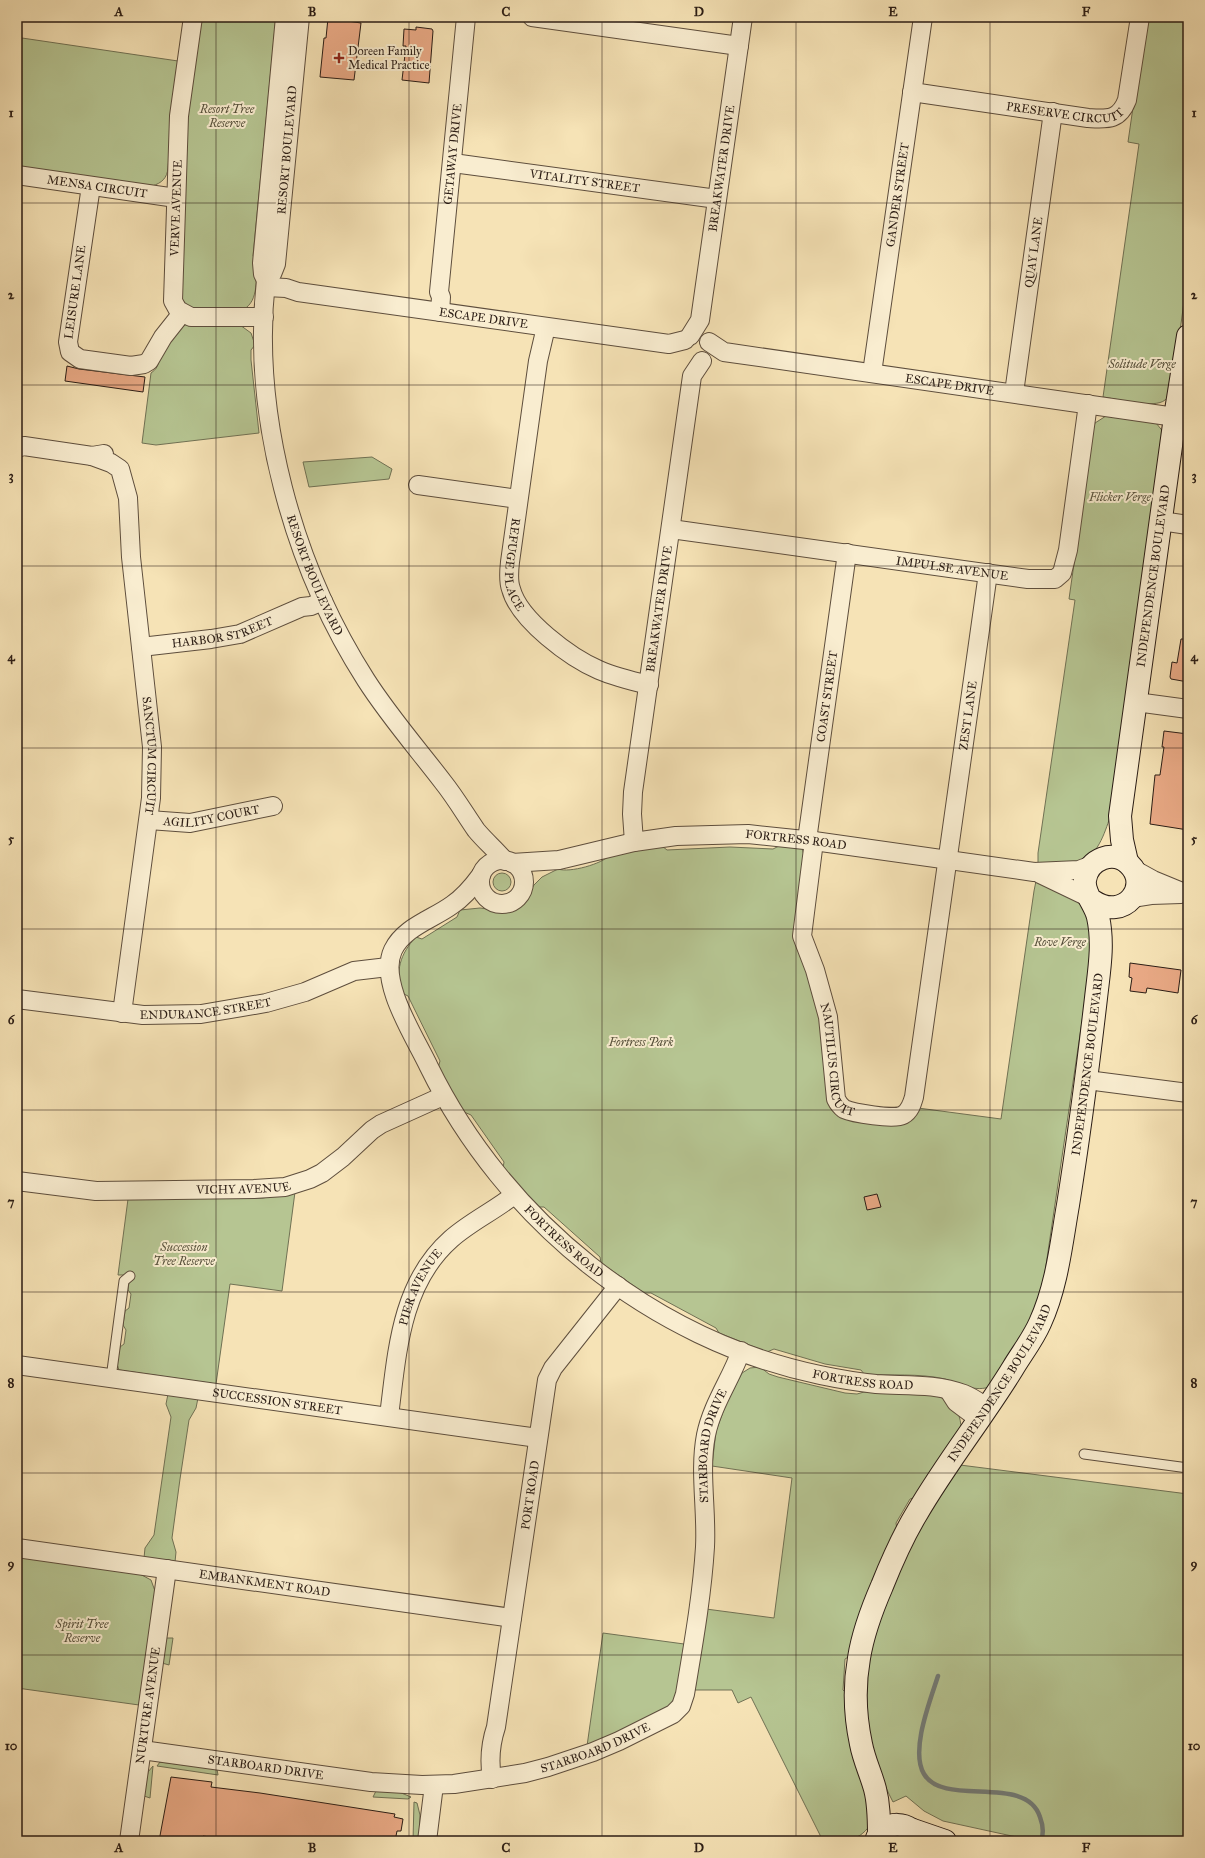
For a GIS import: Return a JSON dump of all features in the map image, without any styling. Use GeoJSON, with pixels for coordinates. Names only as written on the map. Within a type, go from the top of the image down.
{"type":"FeatureCollection","features":[{"type":"Feature","properties":{"kind":"street","name":"VERVE AVENUE"},"geometry":{"type":"LineString","coordinates":[[182,313],[175,306],[172,296],[179,116],[193,17]]}},
{"type":"Feature","properties":{"kind":"street","name":"RESORT BOULEVARD"},"geometry":{"type":"LineString","coordinates":[[285,17],[271,243],[274,270],[266,287],[264,317],[266,388],[277,458],[290,509],[322,598],[352,656],[373,690],[394,720],[452,793],[476,830],[509,862]]}},
{"type":"Feature","properties":{"kind":"street","name":"RESORT BOULEVARD"},"geometry":{"type":"LineString","coordinates":[[271,243],[300,17]]}},
{"type":"Feature","properties":{"kind":"street","name":"GETAWAY DRIVE"},"geometry":{"type":"LineString","coordinates":[[437,311],[442,297],[440,292],[466,17]]}},
{"type":"Feature","properties":{"kind":"street"},"geometry":{"type":"LineString","coordinates":[[532,17],[739,46]]}},
{"type":"Feature","properties":{"kind":"street","name":"BREAKWATER DRIVE"},"geometry":{"type":"LineString","coordinates":[[634,842],[632,806],[692,376],[693,348],[700,320],[743,17]]}},
{"type":"Feature","properties":{"kind":"street","name":"GANDER STREET"},"geometry":{"type":"LineString","coordinates":[[872,373],[922,17]]}},
{"type":"Feature","properties":{"kind":"street","name":"PRESERVE CIRCUIT"},"geometry":{"type":"LineString","coordinates":[[912,92],[1109,119],[1122,111],[1127,100],[1140,17]]}},
{"type":"Feature","properties":{"kind":"street","name":"QUAY LANE"},"geometry":{"type":"LineString","coordinates":[[1014,393],[1053,112]]}},
{"type":"Feature","properties":{"kind":"street","name":"VITALITY STREET"},"geometry":{"type":"LineString","coordinates":[[453,163],[717,199]]}},
{"type":"Feature","properties":{"kind":"street","name":"MENSA CIRCUIT"},"geometry":{"type":"LineString","coordinates":[[17,176],[176,198]]}},
{"type":"Feature","properties":{"kind":"street","name":"LEISURE LANE"},"geometry":{"type":"LineString","coordinates":[[91,186],[68,342],[70,352],[80,359],[131,366],[144,364],[149,361],[162,337],[182,313]]}},
{"type":"Feature","properties":{"kind":"street","name":"ESCAPE DRIVE"},"geometry":{"type":"LineString","coordinates":[[266,287],[289,295],[298,292],[437,311],[542,332],[724,352],[1175,417]]}},
{"type":"Feature","properties":{"kind":"street"},"geometry":{"type":"LineString","coordinates":[[182,313],[197,317],[264,317]]}},
{"type":"Feature","properties":{"kind":"street","name":"REFUGE PLACE"},"geometry":{"type":"LineString","coordinates":[[542,332],[509,572],[511,590],[520,607],[542,632],[583,662],[616,677],[649,685]]}},
{"type":"Feature","properties":{"kind":"street","name":"INDEPENDENCE BOULEVARD"},"geometry":{"type":"LineString","coordinates":[[1130,866],[1122,840],[1120,816],[1175,417],[1188,336]]}},
{"type":"Feature","properties":{"kind":"street","name":"IMPULSE AVENUE"},"geometry":{"type":"LineString","coordinates":[[671,529],[988,573],[1044,580],[1055,579],[1062,572],[1068,550],[1088,404]]}},
{"type":"Feature","properties":{"kind":"street","name":"SANCTUM CIRCUIT"},"geometry":{"type":"LineString","coordinates":[[19,445],[92,456],[99,454],[118,458],[127,467],[132,484],[128,498],[129,536],[152,762],[149,820],[122,1013]]}},
{"type":"Feature","properties":{"kind":"street"},"geometry":{"type":"LineString","coordinates":[[418,485],[518,499]]}},
{"type":"Feature","properties":{"kind":"street"},"geometry":{"type":"LineString","coordinates":[[1161,521],[1188,525]]}},
{"type":"Feature","properties":{"kind":"street","name":"COAST STREET"},"geometry":{"type":"LineString","coordinates":[[810,840],[847,553]]}},
{"type":"Feature","properties":{"kind":"street","name":"ZEST LANE"},"geometry":{"type":"LineString","coordinates":[[948,859],[988,573]]}},
{"type":"Feature","properties":{"kind":"street","name":"HARBOR STREET"},"geometry":{"type":"LineString","coordinates":[[141,647],[240,634],[302,607],[311,606],[322,598]]}},
{"type":"Feature","properties":{"kind":"street"},"geometry":{"type":"LineString","coordinates":[[1136,702],[1188,709]]}},
{"type":"Feature","properties":{"kind":"street","name":"AGILITY COURT"},"geometry":{"type":"LineString","coordinates":[[149,820],[190,823],[274,806]]}},
{"type":"Feature","properties":{"kind":"street","name":"INDEPENDENCE BOULEVARD"},"geometry":{"type":"LineString","coordinates":[[1095,862],[1120,816]]}},
{"type":"Feature","properties":{"kind":"street","name":"RESORT BOULEVARD"},"geometry":{"type":"LineString","coordinates":[[476,830],[483,872]]}},
{"type":"Feature","properties":{"kind":"street","name":"FORTRESS ROAD"},"geometry":{"type":"LineString","coordinates":[[509,862],[559,860],[634,842],[676,836],[713,834],[755,835],[810,840],[1034,872],[1079,870],[1095,862]]}},
{"type":"Feature","properties":{"kind":"street","name":"NAUTILUS CIRCUIT"},"geometry":{"type":"LineString","coordinates":[[810,840],[802,936],[815,970],[828,1017],[836,1099],[846,1110],[891,1117],[903,1115],[907,1112],[912,1104],[914,1096],[948,859]]}},
{"type":"Feature","properties":{"kind":"street"},"geometry":{"type":"LineString","coordinates":[[1114,857],[1153,880],[1188,894],[1151,895],[1128,901],[1117,908],[1108,908],[1100,906],[1091,900],[1086,892],[1085,877],[1095,862],[1114,857]]}},
{"type":"Feature","properties":{"kind":"street","name":"FORTRESS ROAD"},"geometry":{"type":"LineString","coordinates":[[522,890],[543,870],[559,860]]}},
{"type":"Feature","properties":{"kind":"street"},"geometry":{"type":"LineString","coordinates":[[493,862],[509,862],[521,871],[523,877],[522,890],[515,899],[510,902],[504,904],[492,901],[483,893],[481,887],[483,872],[493,862]]}},
{"type":"Feature","properties":{"kind":"street"},"geometry":{"type":"LineString","coordinates":[[1128,901],[1137,884],[1130,866]]}},
{"type":"Feature","properties":{"kind":"street","name":"FORTRESS ROAD"},"geometry":{"type":"LineString","coordinates":[[483,872],[464,895],[452,906],[422,923],[398,941],[393,949],[388,967],[391,987],[396,999],[444,1096],[480,1152],[514,1195],[561,1242],[618,1286],[668,1317],[699,1333],[741,1351],[818,1375],[876,1384],[930,1386],[949,1391],[956,1402],[984,1414]]}},
{"type":"Feature","properties":{"kind":"street","name":"FORTRESS ROAD"},"geometry":{"type":"LineString","coordinates":[[1034,872],[1091,900]]}},
{"type":"Feature","properties":{"kind":"street","name":"INDEPENDENCE BOULEVARD"},"geometry":{"type":"LineString","coordinates":[[875,1838],[879,1812],[876,1790],[861,1746],[856,1700],[859,1656],[872,1609],[906,1532],[918,1510],[984,1414],[1039,1326],[1055,1281],[1087,1080],[1101,955],[1101,934],[1091,900]]}},
{"type":"Feature","properties":{"kind":"street","name":"FORTRESS ROAD"},"geometry":{"type":"LineString","coordinates":[[452,906],[492,901]]}},
{"type":"Feature","properties":{"kind":"street","name":"INDEPENDENCE BOULEVARD"},"geometry":{"type":"LineString","coordinates":[[1101,955],[1128,901]]}},
{"type":"Feature","properties":{"kind":"street","name":"ENDURANCE STREET"},"geometry":{"type":"LineString","coordinates":[[17,999],[122,1013],[179,1015],[245,1008],[305,992],[354,971],[388,967]]}},
{"type":"Feature","properties":{"kind":"street"},"geometry":{"type":"LineString","coordinates":[[1087,1080],[1188,1093]]}},
{"type":"Feature","properties":{"kind":"street","name":"VICHY AVENUE"},"geometry":{"type":"LineString","coordinates":[[17,1181],[96,1191],[254,1189],[285,1187],[310,1179],[322,1173],[381,1124],[444,1096]]}},
{"type":"Feature","properties":{"kind":"street","name":"PIER AVENUE"},"geometry":{"type":"LineString","coordinates":[[389,1416],[406,1313],[417,1282],[434,1256],[452,1238],[498,1208],[514,1195]]}},
{"type":"Feature","properties":{"kind":"street","name":"PORT ROAD"},"geometry":{"type":"LineString","coordinates":[[498,1778],[500,1762],[496,1727],[545,1390],[550,1373],[618,1286]]}},
{"type":"Feature","properties":{"kind":"street","name":"STARBOARD DRIVE"},"geometry":{"type":"LineString","coordinates":[[142,1750],[362,1781],[428,1785],[498,1778],[548,1767],[593,1752],[664,1720],[682,1706],[686,1694],[704,1557],[704,1472],[706,1436],[714,1411],[741,1351]]}},
{"type":"Feature","properties":{"kind":"street","name":"SUCCESSION STREET"},"geometry":{"type":"LineString","coordinates":[[17,1365],[538,1438]]}},
{"type":"Feature","properties":{"kind":"street","name":"EMBANKMENT ROAD"},"geometry":{"type":"LineString","coordinates":[[17,1548],[512,1618]]}},
{"type":"Feature","properties":{"kind":"street","name":"NURTURE AVENUE"},"geometry":{"type":"LineString","coordinates":[[129,1841],[167,1569]]}},
{"type":"Feature","properties":{"kind":"street"},"geometry":{"type":"LineString","coordinates":[[427,1837],[434,1792],[428,1785]]}},
{"type":"Feature","properties":{"kind":"street","name":"INDEPENDENCE BOULEVARD"},"geometry":{"type":"LineString","coordinates":[[876,1790],[913,1832]]}},
{"type":"Feature","properties":{"kind":"street"},"geometry":{"type":"LineString","coordinates":[[875,1838],[888,1826],[900,1824],[913,1832],[945,1841]]}},
{"type":"Feature","properties":{"kind":"lane"},"geometry":{"type":"LineString","coordinates":[[111,1378],[124,1281],[130,1276]]}},
{"type":"Feature","properties":{"kind":"lane"},"geometry":{"type":"LineString","coordinates":[[1084,1454],[1188,1468]]}},
{"type":"Feature","properties":{"kind":"green space","name":"Resort Tree Reserve"},"geometry":{"type":"Polygon","coordinates":[[[201,17],[276,17],[253,256],[257,261],[256,288],[252,300],[244,309],[199,309],[191,307],[185,303],[181,296],[188,105],[201,17]]]}},
{"type":"Feature","properties":{"kind":"green space","name":"Solitude Verge"},"geometry":{"type":"Polygon","coordinates":[[[1146,17],[1188,17],[1188,272],[1173,383],[1165,400],[1160,403],[1153,404],[1136,403],[1103,397],[1139,144],[1128,142],[1146,17]]]}},
{"type":"Feature","properties":{"kind":"green space"},"geometry":{"type":"Polygon","coordinates":[[[22,38],[178,61],[168,168],[163,180],[152,186],[17,167],[17,62],[22,38]]]}},
{"type":"Feature","properties":{"kind":"green space"},"geometry":{"type":"Polygon","coordinates":[[[187,324],[240,325],[251,333],[255,345],[251,350],[251,360],[259,433],[156,445],[142,443],[151,373],[157,366],[161,353],[166,345],[176,333],[187,324]]]}},
{"type":"Feature","properties":{"kind":"green space","name":"Flicker Verge"},"geometry":{"type":"Polygon","coordinates":[[[1106,416],[1156,423],[1165,434],[1111,814],[1101,840],[1088,858],[1074,863],[1038,864],[1038,853],[1075,600],[1069,599],[1093,430],[1095,423],[1106,416]]]}},
{"type":"Feature","properties":{"kind":"green space"},"geometry":{"type":"Polygon","coordinates":[[[372,457],[392,469],[389,479],[309,487],[303,462],[372,457]]]}},
{"type":"Feature","properties":{"kind":"green space","name":"Fortress Park"},"geometry":{"type":"Polygon","coordinates":[[[781,845],[802,848],[805,859],[796,920],[822,1024],[830,1107],[918,1108],[1001,1119],[1036,881],[1085,904],[1094,940],[1042,1290],[1028,1326],[992,1386],[980,1389],[935,1377],[864,1374],[861,1370],[825,1364],[774,1349],[767,1352],[719,1333],[716,1328],[651,1293],[644,1293],[601,1263],[600,1257],[544,1207],[537,1207],[503,1168],[504,1162],[471,1115],[464,1112],[438,1068],[440,1061],[408,996],[402,993],[399,977],[400,963],[406,950],[416,937],[422,939],[457,917],[460,910],[480,908],[505,911],[515,908],[525,900],[534,885],[542,877],[558,869],[578,869],[600,862],[610,855],[662,846],[667,850],[730,847],[773,849],[781,845]]]}},
{"type":"Feature","properties":{"kind":"green space"},"geometry":{"type":"Polygon","coordinates":[[[502,873],[508,876],[511,882],[508,888],[502,891],[496,888],[493,882],[496,876],[502,873]]]}},
{"type":"Feature","properties":{"kind":"green space","name":"Succession Tree Reserve"},"geometry":{"type":"Polygon","coordinates":[[[295,1192],[282,1291],[230,1284],[216,1384],[119,1370],[117,1364],[120,1347],[124,1344],[126,1330],[123,1325],[125,1311],[129,1308],[131,1294],[128,1290],[129,1282],[124,1275],[118,1275],[128,1199],[263,1198],[295,1192]]]}},
{"type":"Feature","properties":{"kind":"green space"},"geometry":{"type":"Polygon","coordinates":[[[760,1367],[769,1374],[778,1377],[845,1393],[906,1392],[939,1397],[946,1400],[953,1406],[958,1413],[960,1420],[961,1429],[916,1497],[910,1499],[896,1523],[897,1530],[850,1656],[845,1659],[843,1690],[847,1694],[868,1794],[870,1825],[860,1835],[849,1840],[823,1841],[751,1697],[738,1703],[732,1690],[695,1690],[706,1609],[774,1618],[792,1478],[712,1466],[716,1431],[726,1404],[742,1373],[750,1368],[760,1367]]]}},
{"type":"Feature","properties":{"kind":"green space"},"geometry":{"type":"Polygon","coordinates":[[[168,1394],[198,1398],[196,1408],[189,1420],[180,1479],[172,1538],[176,1552],[175,1562],[144,1558],[145,1548],[154,1535],[171,1417],[166,1404],[168,1394]]]}},
{"type":"Feature","properties":{"kind":"green space"},"geometry":{"type":"Polygon","coordinates":[[[960,1465],[1188,1494],[1188,1841],[1024,1841],[1021,1838],[943,1821],[924,1811],[906,1796],[893,1802],[879,1770],[868,1730],[868,1677],[873,1644],[882,1612],[894,1581],[925,1521],[960,1465]]]}},
{"type":"Feature","properties":{"kind":"green space","name":"Spirit Tree Reserve"},"geometry":{"type":"Polygon","coordinates":[[[17,1556],[138,1573],[151,1580],[155,1591],[139,1705],[17,1688],[17,1556]]]}},
{"type":"Feature","properties":{"kind":"green space"},"geometry":{"type":"Polygon","coordinates":[[[603,1633],[684,1644],[681,1670],[676,1695],[667,1709],[587,1746],[603,1633]]]}},
{"type":"Feature","properties":{"kind":"green space"},"geometry":{"type":"Polygon","coordinates":[[[166,1638],[173,1638],[169,1665],[162,1663],[166,1638]]]}},
{"type":"Feature","properties":{"kind":"green space"},"geometry":{"type":"Polygon","coordinates":[[[160,1762],[217,1769],[218,1775],[157,1766],[160,1762]]]}},
{"type":"Feature","properties":{"kind":"green space"},"geometry":{"type":"Polygon","coordinates":[[[153,1766],[150,1798],[144,1796],[148,1772],[153,1766]]]}},
{"type":"Feature","properties":{"kind":"green space"},"geometry":{"type":"Polygon","coordinates":[[[376,1791],[399,1792],[411,1797],[408,1799],[373,1797],[376,1791]]]}},
{"type":"Feature","properties":{"kind":"green space"},"geometry":{"type":"Polygon","coordinates":[[[414,1802],[417,1803],[420,1815],[419,1841],[413,1841],[414,1802]]]}},
{"type":"Feature","properties":{"kind":"building","name":"Doreen Family Medical Practice"},"geometry":{"type":"Polygon","coordinates":[[[328,18],[361,23],[354,80],[320,77],[324,38],[326,38],[328,18]]]}},
{"type":"Feature","properties":{"kind":"building"},"geometry":{"type":"Polygon","coordinates":[[[416,27],[432,29],[433,31],[429,83],[402,80],[406,46],[403,46],[404,29],[416,30],[416,27]]]}},
{"type":"Feature","properties":{"kind":"building"},"geometry":{"type":"Polygon","coordinates":[[[67,366],[79,369],[145,377],[143,392],[65,381],[67,366]]]}},
{"type":"Feature","properties":{"kind":"building"},"geometry":{"type":"Polygon","coordinates":[[[1181,639],[1188,639],[1188,682],[1171,679],[1170,677],[1172,662],[1177,663],[1181,639]]]}},
{"type":"Feature","properties":{"kind":"building"},"geometry":{"type":"Polygon","coordinates":[[[1164,731],[1188,734],[1188,830],[1150,824],[1155,775],[1160,775],[1164,747],[1162,747],[1164,731]]]}},
{"type":"Feature","properties":{"kind":"building"},"geometry":{"type":"Polygon","coordinates":[[[1130,963],[1181,970],[1178,993],[1147,988],[1146,993],[1130,991],[1132,978],[1129,977],[1130,963]]]}},
{"type":"Feature","properties":{"kind":"building"},"geometry":{"type":"Polygon","coordinates":[[[877,1194],[881,1207],[867,1210],[864,1197],[877,1194]]]}},
{"type":"Feature","properties":{"kind":"building"},"geometry":{"type":"Polygon","coordinates":[[[171,1777],[212,1782],[211,1787],[395,1814],[394,1817],[403,1819],[401,1831],[397,1831],[395,1841],[236,1841],[203,1836],[202,1841],[159,1841],[171,1777]]]}},
{"type":"Feature","properties":{"kind":"waterway"},"geometry":{"type":"LineString","coordinates":[[938,1676],[926,1712],[920,1739],[920,1764],[924,1774],[934,1784],[949,1789],[1002,1793],[1019,1796],[1032,1804],[1040,1817],[1043,1832],[1041,1841]]}},
{"type":"Feature","properties":{"kind":"place","name":"Doreen Family Medical Practice"},"geometry":{"type":"Point","coordinates":[339,58]}},
{"type":"Feature","properties":{"kind":"park label","name":"Rove Verge"},"geometry":{"type":"Point","coordinates":[1060,942]}}]}
